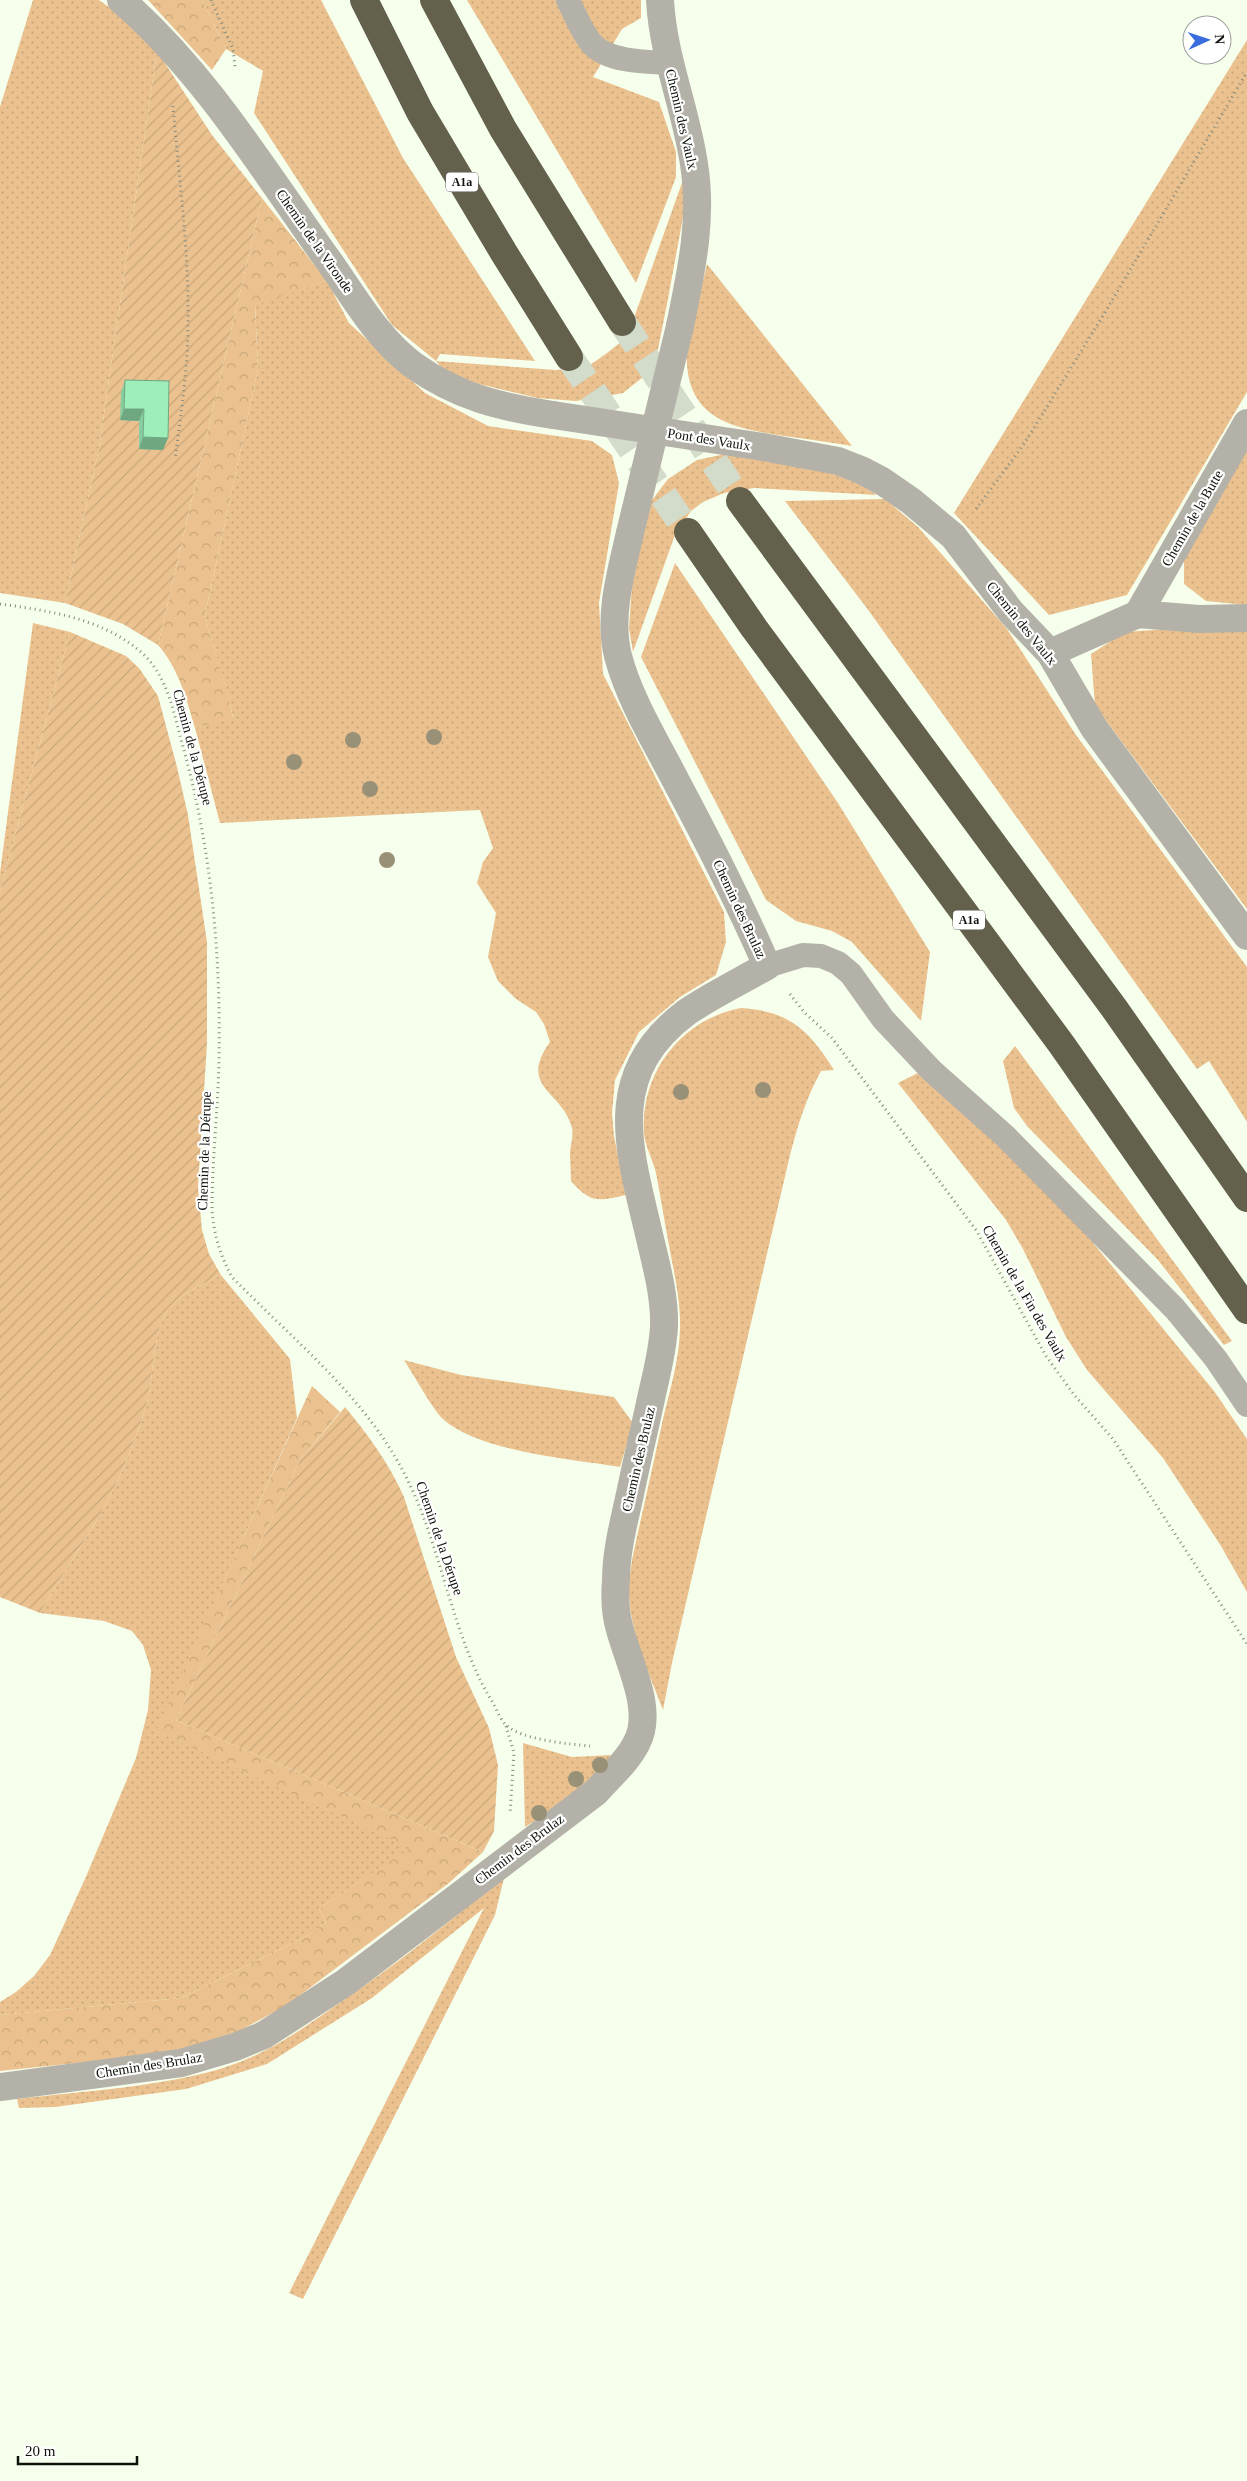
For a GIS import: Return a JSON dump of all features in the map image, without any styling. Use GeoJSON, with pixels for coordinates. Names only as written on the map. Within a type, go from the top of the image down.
{"type":"FeatureCollection","features":[{"type":"Feature","properties":{"kind":"highway","name":"A1a"},"geometry":{"type":"LineString","coordinates":[[364,0],[420,112],[504,253],[570,357]]}},
{"type":"Feature","properties":{"kind":"highway"},"geometry":{"type":"LineString","coordinates":[[434,0],[502,129],[622,322]]}},
{"type":"Feature","properties":{"kind":"highway"},"geometry":{"type":"LineString","coordinates":[[740,501],[1114,1008],[1247,1198]]}},
{"type":"Feature","properties":{"kind":"highway","name":"A1a"},"geometry":{"type":"LineString","coordinates":[[688,532],[754,628],[1068,1053],[1247,1310]]}},
{"type":"Feature","properties":{"kind":"street","name":"Chemin de la Vironde"},"geometry":{"type":"LineString","coordinates":[[121,0],[149,24],[217,103],[387,343],[433,378],[478,399],[502,407],[553,415]]}},
{"type":"Feature","properties":{"kind":"street","name":"Chemin des Vaulx"},"geometry":{"type":"LineString","coordinates":[[660,0],[663,33],[694,164],[698,208],[695,251],[680,326]]}},
{"type":"Feature","properties":{"kind":"street","name":"Pont des Vaulx"},"geometry":{"type":"LineString","coordinates":[[630,533],[680,326]]}},
{"type":"Feature","properties":{"kind":"street","name":"Pont des Vaulx"},"geometry":{"type":"LineString","coordinates":[[553,415],[763,447]]}},
{"type":"Feature","properties":{"kind":"street","name":"Chemin de la Butte"},"geometry":{"type":"LineString","coordinates":[[1138,614],[1247,423]]}},
{"type":"Feature","properties":{"kind":"street","name":"Chemin des Vaulx"},"geometry":{"type":"LineString","coordinates":[[763,447],[838,461],[861,470],[904,496],[953,536],[1011,612],[1050,653],[1094,728],[1247,936]]}},
{"type":"Feature","properties":{"kind":"street","name":"Chemin des Brulaz"},"geometry":{"type":"LineString","coordinates":[[0,2086],[181,2063],[235,2047],[264,2035],[346,1982],[506,1858],[596,1792],[621,1765],[638,1741],[642,1709],[640,1689],[617,1620],[616,1579],[620,1537],[656,1377],[664,1326],[656,1266],[630,1141],[628,1107],[634,1082],[643,1059],[662,1034],[688,1012],[768,966],[737,897],[642,716],[618,656],[615,618],[619,582],[630,533]]}},
{"type":"Feature","properties":{"kind":"street"},"geometry":{"type":"LineString","coordinates":[[1050,653],[1138,614],[1199,619],[1247,618]]}},
{"type":"Feature","properties":{"kind":"lane"},"geometry":{"type":"LineString","coordinates":[[568,0],[585,34],[598,49],[623,59],[670,63]]}},
{"type":"Feature","properties":{"kind":"lane"},"geometry":{"type":"LineString","coordinates":[[768,966],[803,955],[821,956],[838,963],[851,974],[883,1019],[932,1071],[1005,1136],[1175,1309],[1216,1359],[1247,1405]]}},
{"type":"Feature","properties":{"kind":"path"},"geometry":{"type":"LineString","coordinates":[[211,0],[233,49]]}},
{"type":"Feature","properties":{"kind":"path"},"geometry":{"type":"LineString","coordinates":[[172,50],[172,100],[184,228],[188,322],[186,375],[175,459]]}},
{"type":"Feature","properties":{"kind":"path"},"geometry":{"type":"LineString","coordinates":[[953,536],[1024,444],[1101,319],[1247,72]]}},
{"type":"Feature","properties":{"kind":"path","name":"Chemin de la Dérupe"},"geometry":{"type":"LineString","coordinates":[[0,604],[73,616],[102,627],[141,652],[154,666],[167,689],[193,782],[207,847],[212,895],[218,968],[219,1060],[212,1210],[214,1234],[222,1259],[232,1277],[328,1372],[371,1424],[405,1474],[420,1509],[466,1651],[482,1686],[506,1726],[514,1753],[506,1858]]}},
{"type":"Feature","properties":{"kind":"path","name":"Chemin de la Fin des Vaulx"},"geometry":{"type":"LineString","coordinates":[[768,966],[804,1012],[832,1038],[976,1230],[1046,1356],[1075,1396],[1113,1439],[1230,1614],[1247,1644]]}},
{"type":"Feature","properties":{"kind":"path"},"geometry":{"type":"LineString","coordinates":[[506,1726],[534,1737],[564,1744],[602,1747],[638,1741]]}},
{"type":"Feature","properties":{"kind":"green space"},"geometry":{"type":"Polygon","coordinates":[[[33,0],[99,0],[124,18],[157,51],[99,448],[65,603],[0,593],[0,107],[33,0]]]}},
{"type":"Feature","properties":{"kind":"green space"},"geometry":{"type":"Polygon","coordinates":[[[148,0],[202,0],[226,49],[212,70],[148,0]]]}},
{"type":"Feature","properties":{"kind":"green space"},"geometry":{"type":"Polygon","coordinates":[[[202,0],[321,0],[403,158],[535,361],[440,354],[436,361],[392,325],[254,113],[263,71],[226,49],[202,0]]]}},
{"type":"Feature","properties":{"kind":"green space"},"geometry":{"type":"Polygon","coordinates":[[[467,0],[641,0],[641,18],[622,29],[593,77],[659,102],[676,152],[676,177],[636,283],[467,0]]]}},
{"type":"Feature","properties":{"kind":"green space"},"geometry":{"type":"Polygon","coordinates":[[[1247,40],[1247,392],[1127,595],[1049,615],[954,513],[1247,40]]]}},
{"type":"Feature","properties":{"kind":"green space"},"geometry":{"type":"Polygon","coordinates":[[[157,51],[212,135],[262,198],[158,645],[123,624],[65,603],[99,448],[157,51]]]}},
{"type":"Feature","properties":{"kind":"green space"},"geometry":{"type":"Polygon","coordinates":[[[683,180],[684,212],[658,349],[643,377],[623,393],[576,401],[538,398],[483,385],[446,373],[436,361],[556,370],[590,365],[607,353],[622,341],[635,315],[683,180]]]}},
{"type":"Feature","properties":{"kind":"green space"},"geometry":{"type":"Polygon","coordinates":[[[262,198],[327,281],[255,305],[258,369],[205,615],[233,718],[195,728],[177,674],[158,645],[262,198]]]}},
{"type":"Feature","properties":{"kind":"green space"},"geometry":{"type":"Polygon","coordinates":[[[707,264],[852,446],[750,430],[720,419],[708,411],[698,399],[690,384],[687,354],[688,342],[707,264]]]}},
{"type":"Feature","properties":{"kind":"green space"},"geometry":{"type":"Polygon","coordinates":[[[327,281],[349,323],[425,393],[488,426],[592,441],[612,455],[619,483],[599,603],[603,674],[724,912],[726,942],[716,975],[680,997],[639,1032],[615,1080],[612,1113],[614,1136],[626,1195],[609,1199],[596,1199],[584,1194],[571,1181],[570,1154],[572,1128],[560,1105],[540,1080],[538,1070],[541,1057],[550,1042],[544,1024],[536,1012],[516,999],[498,981],[488,957],[496,913],[477,883],[483,862],[493,848],[480,810],[220,823],[195,728],[233,717],[205,615],[258,369],[255,304],[327,281]]]}},
{"type":"Feature","properties":{"kind":"green space"},"geometry":{"type":"Polygon","coordinates":[[[1247,447],[1247,605],[1206,601],[1184,584],[1184,552],[1247,447]]]}},
{"type":"Feature","properties":{"kind":"green space"},"geometry":{"type":"Polygon","coordinates":[[[725,454],[823,471],[860,485],[877,495],[754,488],[724,493],[703,502],[691,511],[675,535],[633,652],[629,628],[633,571],[649,504],[668,479],[697,460],[725,454]]]}},
{"type":"Feature","properties":{"kind":"green space"},"geometry":{"type":"Polygon","coordinates":[[[885,499],[918,527],[1007,629],[1076,735],[1247,967],[1247,1122],[1209,1061],[1197,1069],[866,607],[785,501],[885,499]]]}},
{"type":"Feature","properties":{"kind":"green space"},"geometry":{"type":"Polygon","coordinates":[[[675,563],[838,803],[930,952],[921,1021],[852,942],[832,931],[796,921],[766,900],[641,657],[675,563]]]}},
{"type":"Feature","properties":{"kind":"green space"},"geometry":{"type":"Polygon","coordinates":[[[33,623],[70,632],[0,891],[0,873],[33,623]]]}},
{"type":"Feature","properties":{"kind":"green space"},"geometry":{"type":"Polygon","coordinates":[[[1167,629],[1247,630],[1247,909],[1095,706],[1091,654],[1125,632],[1167,629]]]}},
{"type":"Feature","properties":{"kind":"green space"},"geometry":{"type":"Polygon","coordinates":[[[70,632],[126,656],[139,668],[158,696],[177,767],[188,815],[207,942],[207,1043],[198,1187],[202,1230],[209,1254],[221,1275],[178,1299],[167,1311],[162,1321],[156,1344],[146,1407],[125,1464],[96,1522],[40,1613],[0,1597],[0,891],[70,632]]]}},
{"type":"Feature","properties":{"kind":"green space"},"geometry":{"type":"Polygon","coordinates":[[[741,1008],[772,1013],[796,1025],[816,1044],[834,1070],[821,1071],[803,1112],[790,1155],[672,1663],[663,1710],[636,1634],[632,1619],[629,1587],[632,1560],[676,1364],[680,1330],[680,1310],[658,1183],[644,1133],[645,1111],[649,1089],[657,1070],[683,1036],[700,1024],[720,1014],[741,1008]]]}},
{"type":"Feature","properties":{"kind":"green space"},"geometry":{"type":"Polygon","coordinates":[[[1015,1046],[1232,1341],[1224,1345],[1158,1260],[1027,1126],[1014,1108],[1003,1061],[1015,1046]]]}},
{"type":"Feature","properties":{"kind":"green space"},"geometry":{"type":"Polygon","coordinates":[[[920,1072],[1012,1158],[1085,1233],[1214,1391],[1247,1439],[1247,1592],[1221,1546],[1163,1458],[1087,1370],[1066,1337],[1023,1249],[1006,1220],[898,1083],[920,1072]]]}},
{"type":"Feature","properties":{"kind":"green space"},"geometry":{"type":"Polygon","coordinates":[[[221,1275],[290,1359],[297,1418],[157,1731],[411,1848],[319,1909],[326,1923],[303,1938],[181,1998],[0,2015],[0,2002],[16,1992],[34,1976],[50,1955],[85,1879],[136,1758],[148,1710],[151,1670],[143,1645],[132,1631],[104,1621],[40,1613],[96,1522],[125,1464],[146,1407],[156,1344],[162,1321],[167,1311],[184,1295],[221,1275]]]}},
{"type":"Feature","properties":{"kind":"green space"},"geometry":{"type":"Polygon","coordinates":[[[404,1360],[461,1375],[614,1397],[633,1423],[620,1467],[503,1447],[460,1431],[439,1415],[404,1360]]]}},
{"type":"Feature","properties":{"kind":"green space"},"geometry":{"type":"Polygon","coordinates":[[[312,1386],[340,1412],[300,1460],[176,1720],[483,1852],[449,1883],[287,2005],[241,2030],[202,2045],[163,2054],[0,2071],[0,2015],[181,1998],[303,1938],[326,1923],[319,1909],[410,1848],[156,1731],[312,1386]]]}},
{"type":"Feature","properties":{"kind":"green space"},"geometry":{"type":"Polygon","coordinates":[[[345,1407],[377,1450],[392,1473],[404,1497],[456,1657],[489,1728],[498,1765],[494,1831],[483,1852],[176,1720],[300,1460],[345,1407]]]}},
{"type":"Feature","properties":{"kind":"green space"},"geometry":{"type":"Polygon","coordinates":[[[523,1743],[572,1757],[611,1755],[582,1788],[525,1827],[523,1743]]]}},
{"type":"Feature","properties":{"kind":"green space"},"geometry":{"type":"Polygon","coordinates":[[[504,1878],[495,1915],[303,2299],[289,2293],[484,1908],[372,1998],[267,2064],[186,2089],[55,2107],[19,2108],[17,2099],[122,2088],[174,2080],[223,2068],[268,2049],[295,2033],[378,1976],[504,1878]]]}},
{"type":"Feature","properties":{"kind":"building"},"geometry":{"type":"Polygon","coordinates":[[[125,380],[169,381],[168,438],[143,437],[144,409],[124,409],[125,380]]]}},
{"type":"Feature","properties":{"kind":"tunnel"},"geometry":{"type":"LineString","coordinates":[[622,322],[740,501]]}},
{"type":"Feature","properties":{"kind":"tunnel"},"geometry":{"type":"LineString","coordinates":[[569,357],[688,532]]}}]}
